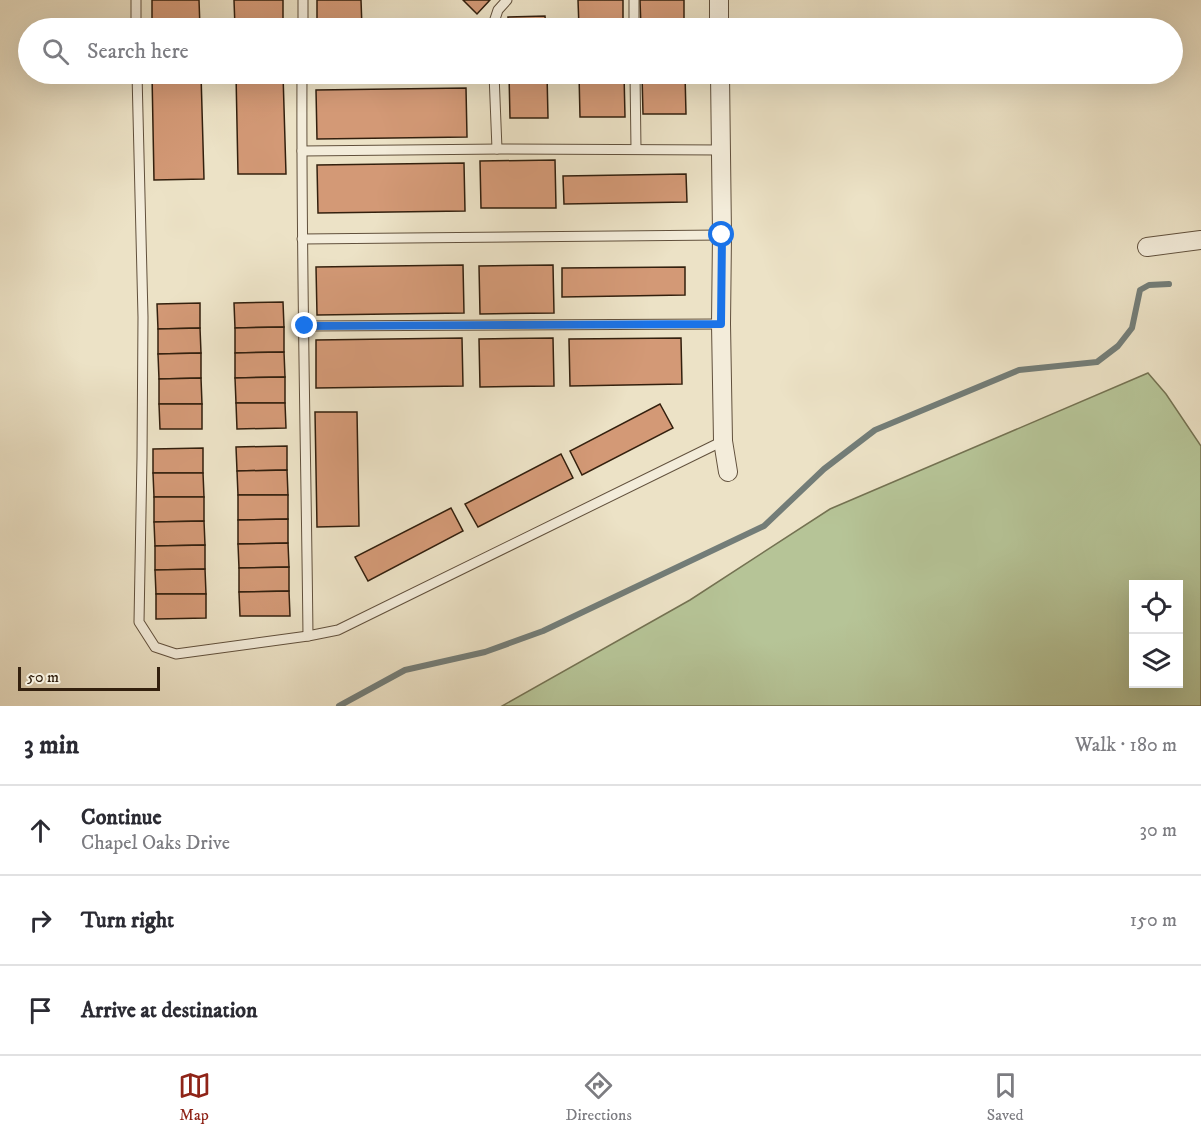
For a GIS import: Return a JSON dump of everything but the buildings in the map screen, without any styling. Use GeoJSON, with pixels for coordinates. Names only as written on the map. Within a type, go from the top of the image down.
{"type":"FeatureCollection","features":[{"type":"Feature","properties":{"kind":"street"},"geometry":{"type":"LineString","coordinates":[[719,0],[719,18]]}},
{"type":"Feature","properties":{"kind":"street"},"geometry":{"type":"LineString","coordinates":[[720,84],[723,441],[728,472]]}},
{"type":"Feature","properties":{"kind":"street"},"geometry":{"type":"LineString","coordinates":[[1147,247],[1201,240]]}},
{"type":"Feature","properties":{"kind":"lane"},"geometry":{"type":"LineString","coordinates":[[136,0],[136,18]]}},
{"type":"Feature","properties":{"kind":"lane"},"geometry":{"type":"LineString","coordinates":[[303,0],[303,18]]}},
{"type":"Feature","properties":{"kind":"lane"},"geometry":{"type":"LineString","coordinates":[[495,18],[498,10],[507,0]]}},
{"type":"Feature","properties":{"kind":"lane"},"geometry":{"type":"LineString","coordinates":[[634,0],[634,18]]}},
{"type":"Feature","properties":{"kind":"lane"},"geometry":{"type":"LineString","coordinates":[[137,84],[143,317],[139,622],[155,647],[176,654],[338,630],[723,441]]}},
{"type":"Feature","properties":{"kind":"lane"},"geometry":{"type":"LineString","coordinates":[[303,84],[302,239],[308,636]]}},
{"type":"Feature","properties":{"kind":"lane"},"geometry":{"type":"LineString","coordinates":[[494,84],[497,149]]}},
{"type":"Feature","properties":{"kind":"lane"},"geometry":{"type":"LineString","coordinates":[[635,84],[636,149]]}},
{"type":"Feature","properties":{"kind":"lane"},"geometry":{"type":"LineString","coordinates":[[302,151],[721,150]]}},
{"type":"Feature","properties":{"kind":"lane"},"geometry":{"type":"LineString","coordinates":[[302,239],[722,235]]}},
{"type":"Feature","properties":{"kind":"lane"},"geometry":{"type":"LineString","coordinates":[[305,326],[721,324]]}},
{"type":"Feature","properties":{"kind":"green space"},"geometry":{"type":"Polygon","coordinates":[[[1148,373],[1166,394],[1201,446],[1201,706],[502,706],[690,600],[830,509],[1148,373]]]}},
{"type":"Feature","properties":{"kind":"waterway"},"geometry":{"type":"LineString","coordinates":[[339,706],[405,670],[485,652],[543,631],[764,526],[824,469],[875,430],[1019,370],[1097,362],[1118,346],[1132,328],[1140,290],[1149,285],[1169,284]]}},
{"type":"Feature","properties":{"kind":"route"},"geometry":{"type":"LineString","coordinates":[[305,326],[721,324],[722,235]]}}]}
